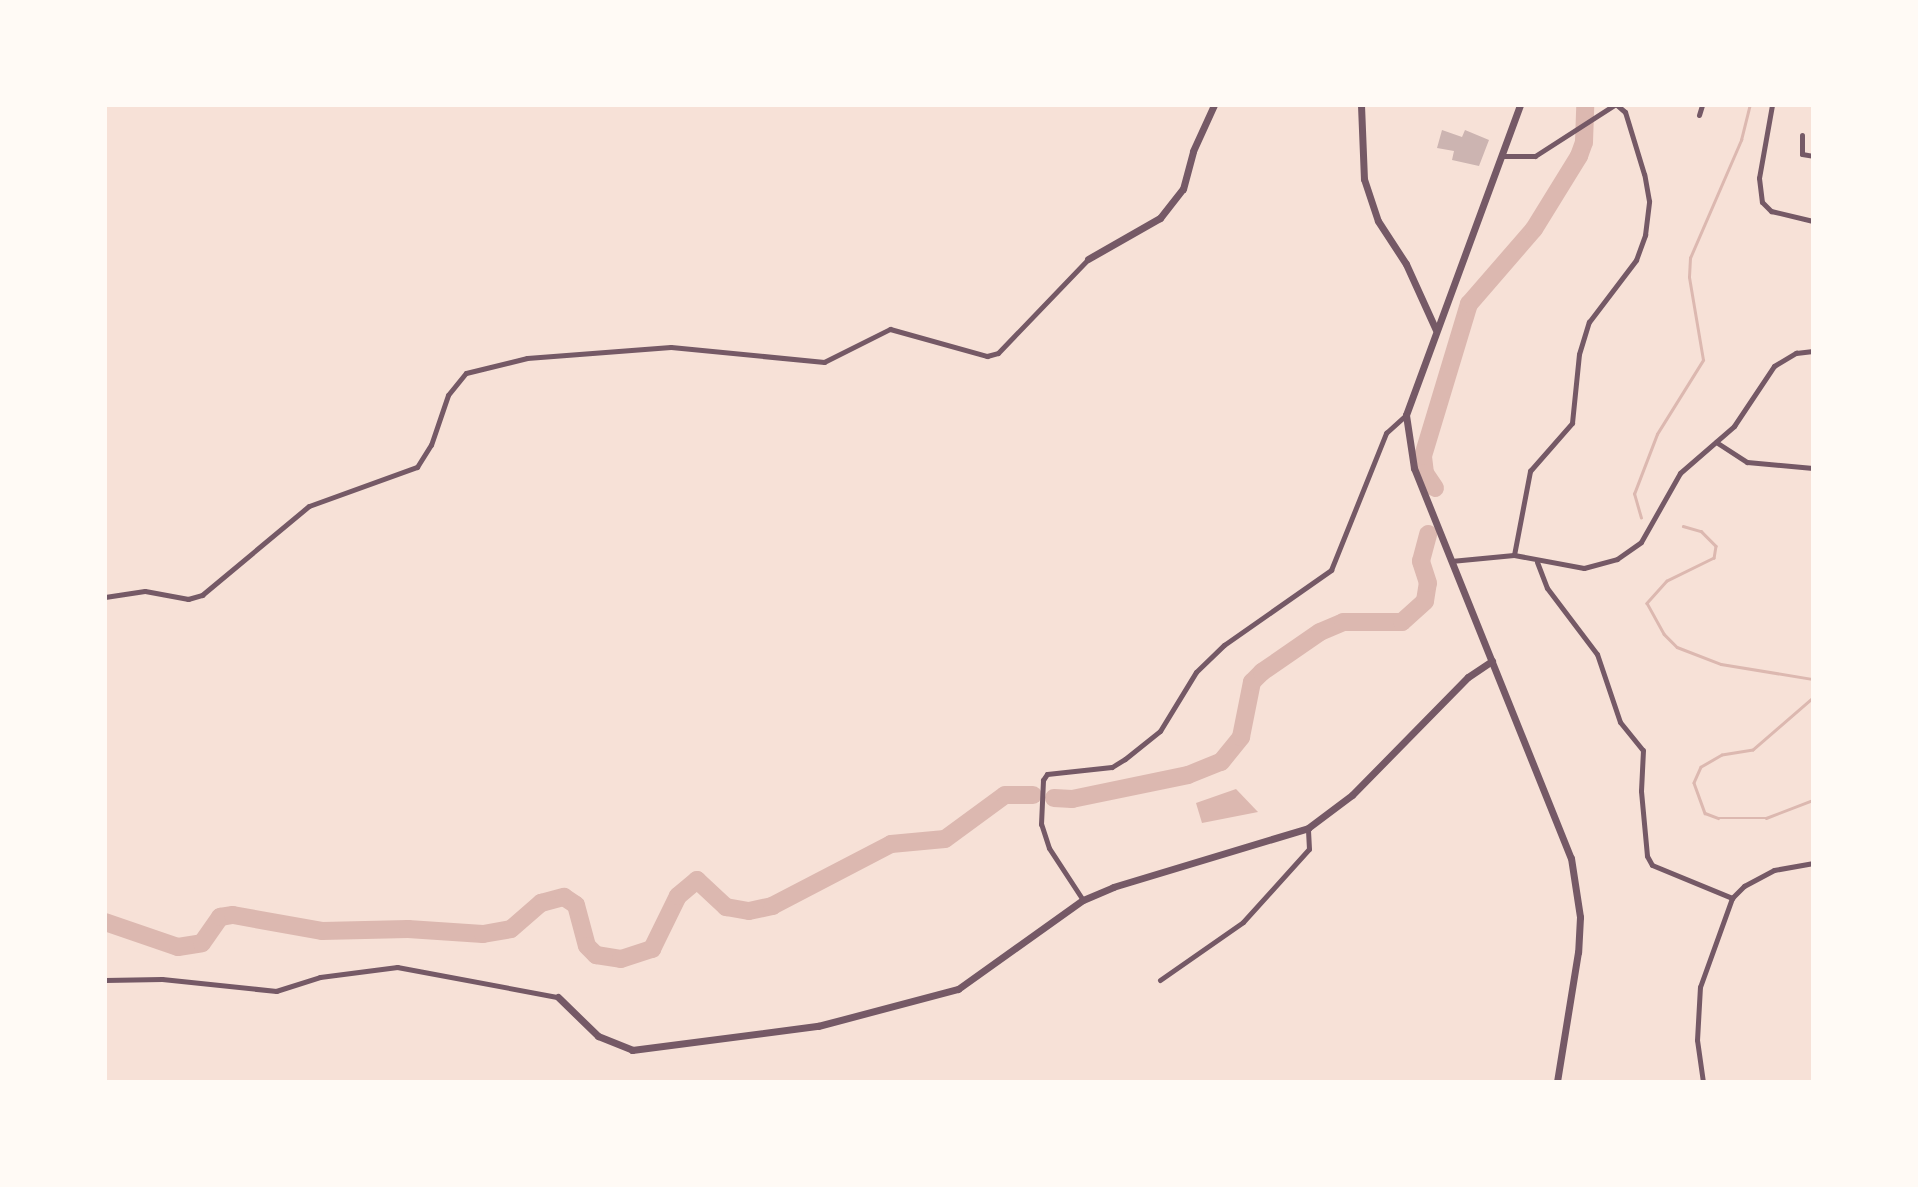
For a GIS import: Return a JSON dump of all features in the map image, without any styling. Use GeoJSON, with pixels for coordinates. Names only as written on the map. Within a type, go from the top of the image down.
{"type":"FeatureCollection","features":[{"type":"Feature","properties":{"kind":"street"},"geometry":{"type":"LineString","coordinates":[[105,597],[145,590],[188,599],[202,595],[309,506],[416,467],[431,445],[448,395],[466,373],[527,358],[671,347],[824,362],[890,329],[987,356],[998,353],[1088,259],[1160,218],[1183,189],[1193,152],[1214,105]]}},
{"type":"Feature","properties":{"kind":"street"},"geometry":{"type":"LineString","coordinates":[[1360,105],[1364,179],[1378,221],[1405,264],[1436,330]]}},
{"type":"Feature","properties":{"kind":"street"},"geometry":{"type":"LineString","coordinates":[[1520,105],[1406,415],[1414,468],[1571,858],[1577,894],[1578,952],[1557,1082]]}},
{"type":"Feature","properties":{"kind":"street"},"geometry":{"type":"LineString","coordinates":[[1502,156],[1535,156],[1591,124],[1616,105],[1625,113],[1644,173],[1649,201],[1645,235],[1636,260],[1588,322],[1579,354],[1572,423],[1530,471],[1514,555]]}},
{"type":"Feature","properties":{"kind":"street"},"geometry":{"type":"LineString","coordinates":[[1699,115],[1702,105]]}},
{"type":"Feature","properties":{"kind":"street"},"geometry":{"type":"LineString","coordinates":[[1772,105],[1759,178],[1762,202],[1771,211],[1813,221]]}},
{"type":"Feature","properties":{"kind":"street"},"geometry":{"type":"LineString","coordinates":[[1802,135],[1802,154],[1813,156]]}},
{"type":"Feature","properties":{"kind":"street"},"geometry":{"type":"LineString","coordinates":[[1451,561],[1514,555],[1537,562],[1584,568],[1617,559],[1641,542],[1680,473],[1742,415],[1774,366],[1796,353],[1813,351]]}},
{"type":"Feature","properties":{"kind":"street"},"geometry":{"type":"LineString","coordinates":[[1083,900],[1049,848],[1041,824],[1042,780],[1047,774],[1112,767],[1125,759],[1160,732],[1196,671],[1224,645],[1331,570],[1386,433],[1406,415]]}},
{"type":"Feature","properties":{"kind":"street"},"geometry":{"type":"LineString","coordinates":[[1716,442],[1747,462],[1813,468]]}},
{"type":"Feature","properties":{"kind":"street"},"geometry":{"type":"LineString","coordinates":[[1537,562],[1547,588],[1597,654],[1620,722],[1643,750],[1643,804],[1652,865],[1732,898]]}},
{"type":"Feature","properties":{"kind":"street"},"geometry":{"type":"LineString","coordinates":[[105,980],[162,979],[276,991],[320,977],[397,967],[558,997],[598,1036],[620,1049],[818,1027],[958,989],[1083,900],[1113,887],[1222,858],[1308,828],[1352,795],[1468,677],[1492,661]]}},
{"type":"Feature","properties":{"kind":"street"},"geometry":{"type":"LineString","coordinates":[[1160,980],[1243,922],[1308,849],[1308,828]]}},
{"type":"Feature","properties":{"kind":"street"},"geometry":{"type":"LineString","coordinates":[[1703,1082],[1697,1040],[1700,986],[1732,898],[1744,886],[1774,870],[1813,863]]}},
{"type":"Feature","properties":{"kind":"shaded area"},"geometry":{"type":"Polygon","coordinates":[[[1236,789],[1258,812],[1202,823],[1196,803],[1236,789]]]}},
{"type":"Feature","properties":{"kind":"building"},"geometry":{"type":"Polygon","coordinates":[[[1442,130],[1462,137],[1465,130],[1489,140],[1479,166],[1452,160],[1454,151],[1437,148],[1442,130]]]}},
{"type":"Feature","properties":{"kind":"waterway"},"geometry":{"type":"LineString","coordinates":[[1435,488],[1425,473],[1423,456],[1469,304],[1534,229],[1579,156],[1584,142],[1585,105]]}},
{"type":"Feature","properties":{"kind":"waterway"},"geometry":{"type":"LineString","coordinates":[[1641,518],[1634,494],[1657,434],[1703,360],[1689,277],[1690,258],[1741,140],[1750,105]]}},
{"type":"Feature","properties":{"kind":"waterway"},"geometry":{"type":"LineString","coordinates":[[1683,526],[1701,531],[1716,546],[1714,558],[1667,581],[1647,603],[1664,634],[1677,647],[1721,664],[1813,679]]}},
{"type":"Feature","properties":{"kind":"waterway"},"geometry":{"type":"LineString","coordinates":[[1054,798],[1072,799],[1188,775],[1221,762],[1241,737],[1252,682],[1262,672],[1320,632],[1343,622],[1402,622],[1425,601],[1428,583],[1421,561],[1428,534]]}},
{"type":"Feature","properties":{"kind":"waterway"},"geometry":{"type":"LineString","coordinates":[[1813,698],[1753,750],[1722,755],[1701,767],[1694,783],[1705,813],[1718,818],[1766,818],[1813,800]]}},
{"type":"Feature","properties":{"kind":"waterway"},"geometry":{"type":"LineString","coordinates":[[105,922],[178,947],[202,943],[220,917],[233,915],[322,931],[408,929],[483,934],[511,929],[541,903],[564,897],[576,905],[587,946],[596,955],[621,959],[652,949],[678,896],[697,880],[726,907],[749,911],[772,906],[891,844],[945,839],[1005,795],[1033,795]]}}]}
